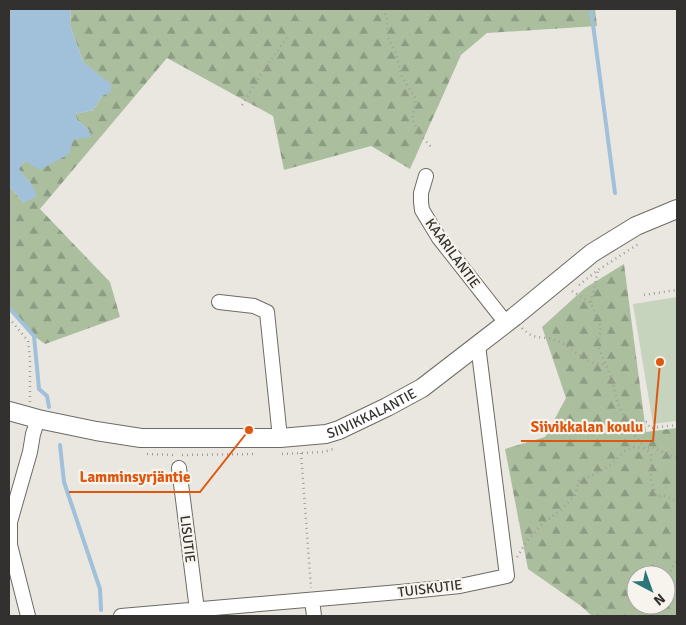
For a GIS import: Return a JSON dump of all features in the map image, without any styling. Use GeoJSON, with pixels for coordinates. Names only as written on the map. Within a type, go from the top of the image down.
{"type":"FeatureCollection","features":[{"type":"Feature","properties":{"kind":"main road","name":"SIIVIKKALANTIE"},"geometry":{"type":"LineString","coordinates":[[9,411],[96,431],[140,438],[277,446],[326,434],[350,425],[422,388],[592,253],[636,226],[677,209]]}},
{"type":"Feature","properties":{"kind":"street","name":"KAARILANTIE"},"geometry":{"type":"LineString","coordinates":[[426,176],[421,193],[422,210],[439,238],[506,323]]}},
{"type":"Feature","properties":{"kind":"street"},"geometry":{"type":"LineString","coordinates":[[219,302],[254,306],[267,312],[277,446]]}},
{"type":"Feature","properties":{"kind":"street"},"geometry":{"type":"LineString","coordinates":[[478,345],[507,576]]}},
{"type":"Feature","properties":{"kind":"street"},"geometry":{"type":"LineString","coordinates":[[28,616],[10,545],[10,522],[30,452],[34,418]]}},
{"type":"Feature","properties":{"kind":"street","name":"LISUTIE"},"geometry":{"type":"LineString","coordinates":[[179,468],[197,610]]}},
{"type":"Feature","properties":{"kind":"street","name":"TUISKUTIE"},"geometry":{"type":"LineString","coordinates":[[121,616],[412,591],[460,586],[507,576]]}},
{"type":"Feature","properties":{"kind":"street"},"geometry":{"type":"LineString","coordinates":[[312,600],[314,616]]}},
{"type":"Feature","properties":{"kind":"path"},"geometry":{"type":"LineString","coordinates":[[383,9],[387,19],[388,38],[396,54],[402,77],[416,99],[412,119],[421,136],[433,149]]}},
{"type":"Feature","properties":{"kind":"path"},"geometry":{"type":"LineString","coordinates":[[242,105],[265,68],[289,35]]}},
{"type":"Feature","properties":{"kind":"path"},"geometry":{"type":"LineString","coordinates":[[578,285],[642,241]]}},
{"type":"Feature","properties":{"kind":"path"},"geometry":{"type":"LineString","coordinates":[[591,303],[598,270]]}},
{"type":"Feature","properties":{"kind":"path"},"geometry":{"type":"LineString","coordinates":[[572,290],[591,303],[601,327],[598,346],[611,376],[618,404],[631,431],[651,455],[651,478],[656,496],[665,496],[677,501]]}},
{"type":"Feature","properties":{"kind":"path"},"geometry":{"type":"LineString","coordinates":[[644,295],[677,290]]}},
{"type":"Feature","properties":{"kind":"path"},"geometry":{"type":"LineString","coordinates":[[9,318],[28,341],[34,418]]}},
{"type":"Feature","properties":{"kind":"path"},"geometry":{"type":"LineString","coordinates":[[530,324],[523,330],[528,334],[562,342],[579,356],[597,364],[606,364]]}},
{"type":"Feature","properties":{"kind":"path"},"geometry":{"type":"LineString","coordinates":[[626,419],[647,422],[650,428],[677,425]]}},
{"type":"Feature","properties":{"kind":"path"},"geometry":{"type":"LineString","coordinates":[[277,446],[301,454],[324,452],[341,445]]}},
{"type":"Feature","properties":{"kind":"path"},"geometry":{"type":"LineString","coordinates":[[507,576],[526,541],[543,523],[561,510],[575,496],[579,481],[607,468],[625,451],[634,447],[652,447],[677,458]]}},
{"type":"Feature","properties":{"kind":"path"},"geometry":{"type":"LineString","coordinates":[[143,454],[162,456],[255,454]]}},
{"type":"Feature","properties":{"kind":"path"},"geometry":{"type":"LineString","coordinates":[[301,454],[312,600]]}},
{"type":"Feature","properties":{"kind":"green space"},"geometry":{"type":"Polygon","coordinates":[[[71,9],[595,9],[597,26],[487,33],[461,55],[410,169],[371,146],[284,170],[273,116],[167,58],[40,209],[110,282],[120,317],[45,344],[34,336],[9,308],[9,186],[24,203],[32,185],[18,169],[25,161],[73,140],[89,130],[77,120],[75,114],[93,110],[110,84],[83,62],[70,25],[71,9]]]}},
{"type":"Feature","properties":{"kind":"green space"},"geometry":{"type":"Polygon","coordinates":[[[624,264],[646,432],[677,428],[677,616],[592,616],[581,606],[528,569],[505,449],[545,437],[566,398],[542,327],[585,288],[624,264]]]}},
{"type":"Feature","properties":{"kind":"green space"},"geometry":{"type":"Polygon","coordinates":[[[677,297],[677,421],[653,424],[633,304],[677,297]]]}},
{"type":"Feature","properties":{"kind":"water"},"geometry":{"type":"Polygon","coordinates":[[[9,9],[71,9],[70,25],[83,62],[111,84],[111,92],[102,96],[93,110],[75,114],[77,120],[89,130],[91,137],[73,140],[69,154],[40,170],[25,161],[19,169],[32,185],[37,196],[24,203],[9,186],[9,9]]]}},
{"type":"Feature","properties":{"kind":"waterway"},"geometry":{"type":"LineString","coordinates":[[591,9],[615,193]]}},
{"type":"Feature","properties":{"kind":"waterway"},"geometry":{"type":"LineString","coordinates":[[9,308],[34,336],[39,389],[47,396],[49,407]]}},
{"type":"Feature","properties":{"kind":"waterway"},"geometry":{"type":"LineString","coordinates":[[60,445],[64,482],[100,589],[101,610]]}},
{"type":"Feature","properties":{"kind":"place","name":"Siivikkalan koulu"},"geometry":{"type":"Point","coordinates":[660,362]}},
{"type":"Feature","properties":{"kind":"place","name":"Lamminsyrjäntie"},"geometry":{"type":"Point","coordinates":[249,430]}}]}
